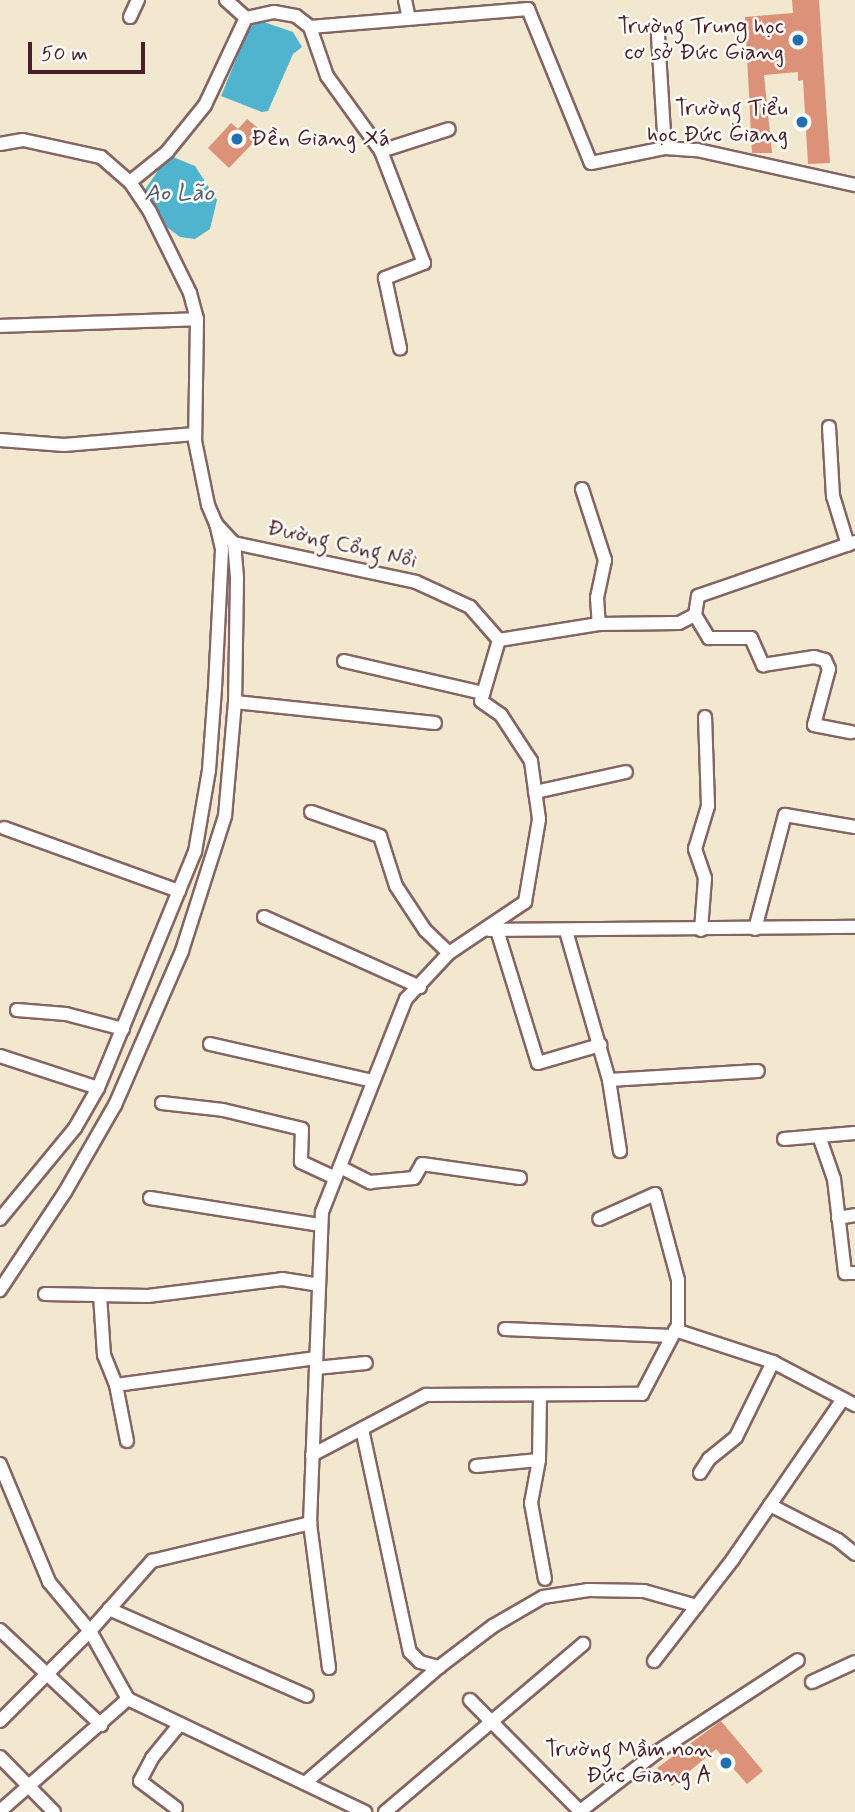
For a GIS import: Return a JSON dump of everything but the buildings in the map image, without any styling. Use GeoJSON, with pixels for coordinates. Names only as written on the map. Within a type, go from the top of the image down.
{"type":"FeatureCollection","features":[{"type":"Feature","properties":{"kind":"street"},"geometry":{"type":"LineString","coordinates":[[130,17],[138,0]]}},
{"type":"Feature","properties":{"kind":"street"},"geometry":{"type":"LineString","coordinates":[[226,0],[246,18]]}},
{"type":"Feature","properties":{"kind":"street"},"geometry":{"type":"LineString","coordinates":[[405,0],[409,19]]}},
{"type":"Feature","properties":{"kind":"street"},"geometry":{"type":"LineString","coordinates":[[310,27],[528,9],[591,163],[665,148],[748,159],[855,185]]}},
{"type":"Feature","properties":{"kind":"street"},"geometry":{"type":"LineString","coordinates":[[246,18],[274,12],[296,16],[310,27],[327,76],[381,151],[424,263],[385,278],[400,348]]}},
{"type":"Feature","properties":{"kind":"street"},"geometry":{"type":"LineString","coordinates":[[131,182],[167,152],[205,104],[246,18]]}},
{"type":"Feature","properties":{"kind":"street"},"geometry":{"type":"LineString","coordinates":[[658,35],[665,148]]}},
{"type":"Feature","properties":{"kind":"street"},"geometry":{"type":"LineString","coordinates":[[381,151],[449,129]]}},
{"type":"Feature","properties":{"kind":"street"},"geometry":{"type":"LineString","coordinates":[[0,144],[23,140],[102,157],[131,182],[190,293],[197,319],[195,434],[216,524],[222,570],[209,771],[195,852],[98,1088],[75,1128],[0,1220]]}},
{"type":"Feature","properties":{"kind":"street"},"geometry":{"type":"LineString","coordinates":[[0,326],[197,319]]}},
{"type":"Feature","properties":{"kind":"street"},"geometry":{"type":"LineString","coordinates":[[829,426],[833,496],[852,544],[698,596],[695,615],[709,638],[751,638],[764,665],[814,657],[825,660],[829,669],[814,724],[851,732]]}},
{"type":"Feature","properties":{"kind":"street"},"geometry":{"type":"LineString","coordinates":[[0,440],[64,445],[195,434]]}},
{"type":"Feature","properties":{"kind":"street"},"geometry":{"type":"LineString","coordinates":[[582,489],[605,559],[597,598],[598,624]]}},
{"type":"Feature","properties":{"kind":"street"},"geometry":{"type":"LineString","coordinates":[[0,1290],[115,1105],[182,951],[225,816],[235,702],[234,543],[216,524]]}},
{"type":"Feature","properties":{"kind":"street","name":"Đường Cổng Nổi"},"geometry":{"type":"LineString","coordinates":[[234,543],[416,582],[470,607],[499,640]]}},
{"type":"Feature","properties":{"kind":"street"},"geometry":{"type":"LineString","coordinates":[[330,1668],[310,1523],[321,1225],[337,1172],[405,999],[420,987],[449,953],[493,930],[525,902],[539,819],[531,761],[501,715],[481,701],[499,640],[598,624],[680,623],[695,615]]}},
{"type":"Feature","properties":{"kind":"street"},"geometry":{"type":"LineString","coordinates":[[344,661],[483,692]]}},
{"type":"Feature","properties":{"kind":"street"},"geometry":{"type":"LineString","coordinates":[[235,702],[435,723]]}},
{"type":"Feature","properties":{"kind":"street"},"geometry":{"type":"LineString","coordinates":[[701,930],[705,878],[695,849],[708,806],[705,717]]}},
{"type":"Feature","properties":{"kind":"street"},"geometry":{"type":"LineString","coordinates":[[536,792],[626,772]]}},
{"type":"Feature","properties":{"kind":"street"},"geometry":{"type":"LineString","coordinates":[[311,812],[380,836],[396,886],[425,930],[449,953]]}},
{"type":"Feature","properties":{"kind":"street"},"geometry":{"type":"LineString","coordinates":[[755,929],[785,815],[855,827]]}},
{"type":"Feature","properties":{"kind":"street"},"geometry":{"type":"LineString","coordinates":[[4,828],[179,891]]}},
{"type":"Feature","properties":{"kind":"street"},"geometry":{"type":"LineString","coordinates":[[264,917],[420,987]]}},
{"type":"Feature","properties":{"kind":"street"},"geometry":{"type":"LineString","coordinates":[[493,930],[855,930]]}},
{"type":"Feature","properties":{"kind":"street"},"geometry":{"type":"LineString","coordinates":[[493,930],[538,1063],[600,1045]]}},
{"type":"Feature","properties":{"kind":"street"},"geometry":{"type":"LineString","coordinates":[[566,931],[609,1080],[620,1151]]}},
{"type":"Feature","properties":{"kind":"street"},"geometry":{"type":"LineString","coordinates":[[17,1010],[66,1014],[123,1029]]}},
{"type":"Feature","properties":{"kind":"street"},"geometry":{"type":"LineString","coordinates":[[209,1044],[373,1081]]}},
{"type":"Feature","properties":{"kind":"street"},"geometry":{"type":"LineString","coordinates":[[0,1056],[98,1088]]}},
{"type":"Feature","properties":{"kind":"street"},"geometry":{"type":"LineString","coordinates":[[609,1080],[758,1071]]}},
{"type":"Feature","properties":{"kind":"street"},"geometry":{"type":"LineString","coordinates":[[162,1103],[223,1110],[302,1129],[301,1162],[370,1182],[414,1178],[422,1164],[520,1178]]}},
{"type":"Feature","properties":{"kind":"street"},"geometry":{"type":"LineString","coordinates":[[784,1139],[855,1133]]}},
{"type":"Feature","properties":{"kind":"street"},"geometry":{"type":"LineString","coordinates":[[820,1136],[834,1180],[845,1273],[855,1273]]}},
{"type":"Feature","properties":{"kind":"street"},"geometry":{"type":"LineString","coordinates":[[312,1455],[426,1395],[642,1394],[674,1333],[678,1280],[655,1194],[599,1219]]}},
{"type":"Feature","properties":{"kind":"street"},"geometry":{"type":"LineString","coordinates":[[150,1198],[321,1225]]}},
{"type":"Feature","properties":{"kind":"street"},"geometry":{"type":"LineString","coordinates":[[838,1218],[855,1215]]}},
{"type":"Feature","properties":{"kind":"street"},"geometry":{"type":"LineString","coordinates":[[46,1294],[148,1296],[282,1279],[319,1285]]}},
{"type":"Feature","properties":{"kind":"street"},"geometry":{"type":"LineString","coordinates":[[100,1295],[104,1355],[116,1385],[127,1441]]}},
{"type":"Feature","properties":{"kind":"street"},"geometry":{"type":"LineString","coordinates":[[505,1329],[674,1333],[773,1362],[855,1405]]}},
{"type":"Feature","properties":{"kind":"street"},"geometry":{"type":"LineString","coordinates":[[700,1474],[709,1459],[736,1437],[773,1362]]}},
{"type":"Feature","properties":{"kind":"street"},"geometry":{"type":"LineString","coordinates":[[116,1385],[316,1363],[366,1363]]}},
{"type":"Feature","properties":{"kind":"street"},"geometry":{"type":"LineString","coordinates":[[540,1395],[539,1460],[531,1503],[545,1580]]}},
{"type":"Feature","properties":{"kind":"street"},"geometry":{"type":"LineString","coordinates":[[654,1661],[770,1505],[843,1399]]}},
{"type":"Feature","properties":{"kind":"street"},"geometry":{"type":"LineString","coordinates":[[362,1429],[410,1652],[420,1662],[439,1667]]}},
{"type":"Feature","properties":{"kind":"street"},"geometry":{"type":"LineString","coordinates":[[476,1466],[539,1460]]}},
{"type":"Feature","properties":{"kind":"street"},"geometry":{"type":"LineString","coordinates":[[0,1464],[32,1550],[49,1582],[90,1631],[128,1699],[365,1812]]}},
{"type":"Feature","properties":{"kind":"street"},"geometry":{"type":"LineString","coordinates":[[770,1505],[838,1540],[855,1554]]}},
{"type":"Feature","properties":{"kind":"street"},"geometry":{"type":"LineString","coordinates":[[0,1721],[90,1631],[152,1560],[310,1523]]}},
{"type":"Feature","properties":{"kind":"street"},"geometry":{"type":"LineString","coordinates":[[305,1783],[439,1667],[493,1626],[543,1597],[588,1590],[644,1591],[697,1606]]}},
{"type":"Feature","properties":{"kind":"street"},"geometry":{"type":"LineString","coordinates":[[109,1609],[307,1696]]}},
{"type":"Feature","properties":{"kind":"street"},"geometry":{"type":"LineString","coordinates":[[0,1630],[101,1726]]}},
{"type":"Feature","properties":{"kind":"street"},"geometry":{"type":"LineString","coordinates":[[385,1812],[583,1644]]}},
{"type":"Feature","properties":{"kind":"street"},"geometry":{"type":"LineString","coordinates":[[470,1700],[580,1812],[656,1752],[798,1660]]}},
{"type":"Feature","properties":{"kind":"street"},"geometry":{"type":"LineString","coordinates":[[812,1682],[855,1662]]}},
{"type":"Feature","properties":{"kind":"street"},"geometry":{"type":"LineString","coordinates":[[0,1811],[101,1726],[128,1699]]}},
{"type":"Feature","properties":{"kind":"street"},"geometry":{"type":"LineString","coordinates":[[176,1808],[140,1781],[180,1724]]}},
{"type":"Feature","properties":{"kind":"street"},"geometry":{"type":"LineString","coordinates":[[0,1756],[54,1812]]}},
{"type":"Feature","properties":{"kind":"water"},"geometry":{"type":"Polygon","coordinates":[[[261,21],[293,32],[302,47],[293,54],[268,111],[262,112],[221,96],[251,23],[261,21]]]}},
{"type":"Feature","properties":{"kind":"water","name":"Ao Lão"},"geometry":{"type":"Polygon","coordinates":[[[173,157],[195,166],[217,200],[210,229],[195,239],[180,237],[164,225],[144,191],[164,162],[173,157]]]}},
{"type":"Feature","properties":{"kind":"place","name":"Trường Trung học cơ sở Đức Giang"},"geometry":{"type":"Point","coordinates":[798,40]}},
{"type":"Feature","properties":{"kind":"place","name":"Trường Tiểu học Đức Giang"},"geometry":{"type":"Point","coordinates":[802,122]}},
{"type":"Feature","properties":{"kind":"place","name":"Đền Giang Xá"},"geometry":{"type":"Point","coordinates":[237,139]}},
{"type":"Feature","properties":{"kind":"place","name":"Trường Mầm non Đức Giang A"},"geometry":{"type":"Point","coordinates":[726,1763]}}]}
